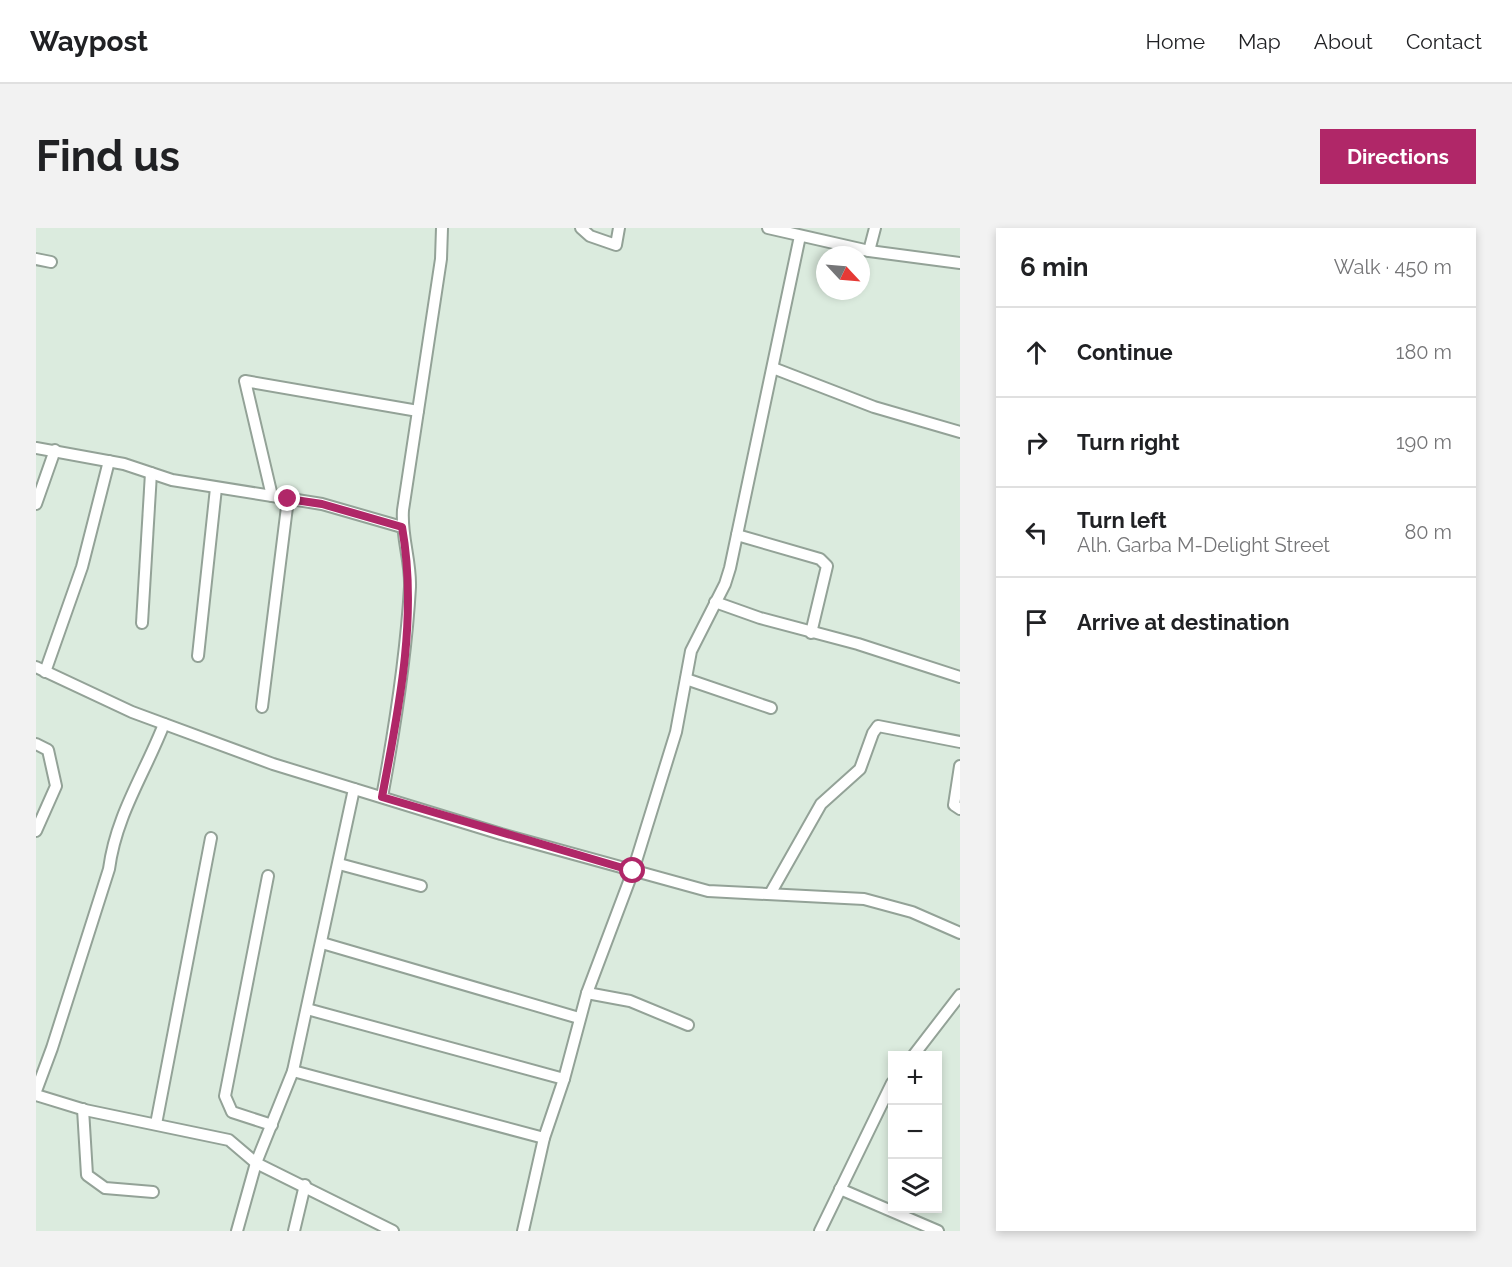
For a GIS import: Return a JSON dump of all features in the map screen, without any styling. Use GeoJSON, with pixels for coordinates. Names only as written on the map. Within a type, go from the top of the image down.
{"type":"FeatureCollection","features":[{"type":"Feature","properties":{"kind":"street"},"geometry":{"type":"LineString","coordinates":[[382,797],[400,697],[410,585],[402,527],[441,259],[442,228]]}},
{"type":"Feature","properties":{"kind":"street"},"geometry":{"type":"LineString","coordinates":[[581,228],[590,236],[616,245],[619,228]]}},
{"type":"Feature","properties":{"kind":"street"},"geometry":{"type":"LineString","coordinates":[[770,228],[846,246]]}},
{"type":"Feature","properties":{"kind":"street"},"geometry":{"type":"LineString","coordinates":[[870,247],[875,228]]}},
{"type":"Feature","properties":{"kind":"street"},"geometry":{"type":"LineString","coordinates":[[523,1231],[544,1138],[564,1079],[579,1018],[633,871],[676,732],[691,651],[725,584],[800,236]]}},
{"type":"Feature","properties":{"kind":"street"},"geometry":{"type":"LineString","coordinates":[[870,251],[960,263]]}},
{"type":"Feature","properties":{"kind":"street"},"geometry":{"type":"LineString","coordinates":[[36,259],[51,262]]}},
{"type":"Feature","properties":{"kind":"street"},"geometry":{"type":"LineString","coordinates":[[773,368],[874,407],[960,432]]}},
{"type":"Feature","properties":{"kind":"street"},"geometry":{"type":"LineString","coordinates":[[272,496],[244,381],[418,411]]}},
{"type":"Feature","properties":{"kind":"street"},"geometry":{"type":"LineString","coordinates":[[36,448],[109,461],[172,480],[322,504],[402,527]]}},
{"type":"Feature","properties":{"kind":"street"},"geometry":{"type":"LineString","coordinates":[[36,504],[55,450]]}},
{"type":"Feature","properties":{"kind":"street"},"geometry":{"type":"LineString","coordinates":[[109,461],[82,567],[40,670],[132,712],[289,770],[633,871],[708,891],[864,899],[912,912],[960,933]]}},
{"type":"Feature","properties":{"kind":"street"},"geometry":{"type":"LineString","coordinates":[[142,623],[151,472]]}},
{"type":"Feature","properties":{"kind":"street"},"geometry":{"type":"LineString","coordinates":[[198,656],[216,488]]}},
{"type":"Feature","properties":{"kind":"street"},"geometry":{"type":"LineString","coordinates":[[262,707],[288,499]]}},
{"type":"Feature","properties":{"kind":"street"},"geometry":{"type":"LineString","coordinates":[[737,535],[820,559],[827,566],[811,633]]}},
{"type":"Feature","properties":{"kind":"street"},"geometry":{"type":"LineString","coordinates":[[715,602],[960,677]]}},
{"type":"Feature","properties":{"kind":"street"},"geometry":{"type":"LineString","coordinates":[[686,679],[771,708]]}},
{"type":"Feature","properties":{"kind":"street"},"geometry":{"type":"LineString","coordinates":[[165,724],[136,781],[112,846],[109,869],[36,1093],[83,1109],[229,1140],[256,1163],[305,1185],[393,1231]]}},
{"type":"Feature","properties":{"kind":"street"},"geometry":{"type":"LineString","coordinates":[[770,894],[821,804],[860,769],[873,733],[878,726],[960,742]]}},
{"type":"Feature","properties":{"kind":"street"},"geometry":{"type":"LineString","coordinates":[[36,744],[48,750],[56,786],[36,831]]}},
{"type":"Feature","properties":{"kind":"street"},"geometry":{"type":"LineString","coordinates":[[960,766],[953,799],[954,805],[960,809]]}},
{"type":"Feature","properties":{"kind":"street"},"geometry":{"type":"LineString","coordinates":[[237,1231],[256,1163],[293,1071],[354,789]]}},
{"type":"Feature","properties":{"kind":"street"},"geometry":{"type":"LineString","coordinates":[[156,1124],[211,838]]}},
{"type":"Feature","properties":{"kind":"street"},"geometry":{"type":"LineString","coordinates":[[339,864],[421,886]]}},
{"type":"Feature","properties":{"kind":"street"},"geometry":{"type":"LineString","coordinates":[[268,876],[225,1096],[232,1112],[272,1125]]}},
{"type":"Feature","properties":{"kind":"street"},"geometry":{"type":"LineString","coordinates":[[322,944],[579,1018]]}},
{"type":"Feature","properties":{"kind":"street"},"geometry":{"type":"LineString","coordinates":[[587,993],[630,1002],[688,1025]]}},
{"type":"Feature","properties":{"kind":"street"},"geometry":{"type":"LineString","coordinates":[[917,1051],[960,995]]}},
{"type":"Feature","properties":{"kind":"street"},"geometry":{"type":"LineString","coordinates":[[307,1009],[564,1079]]}},
{"type":"Feature","properties":{"kind":"street"},"geometry":{"type":"LineString","coordinates":[[293,1071],[544,1138]]}},
{"type":"Feature","properties":{"kind":"street"},"geometry":{"type":"LineString","coordinates":[[820,1231],[888,1091]]}},
{"type":"Feature","properties":{"kind":"street"},"geometry":{"type":"LineString","coordinates":[[83,1109],[87,1175],[105,1188],[153,1192]]}},
{"type":"Feature","properties":{"kind":"street"},"geometry":{"type":"LineString","coordinates":[[294,1231],[305,1185]]}},
{"type":"Feature","properties":{"kind":"street"},"geometry":{"type":"LineString","coordinates":[[840,1189],[938,1231]]}},
{"type":"Feature","properties":{"kind":"route"},"geometry":{"type":"LineString","coordinates":[[288,499],[322,504],[402,527],[410,585],[399,707],[382,797],[501,834],[633,871]]}}]}
